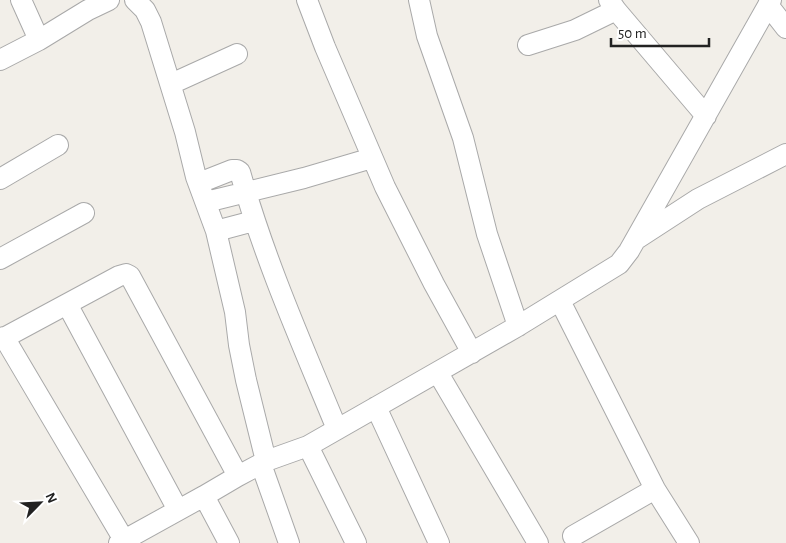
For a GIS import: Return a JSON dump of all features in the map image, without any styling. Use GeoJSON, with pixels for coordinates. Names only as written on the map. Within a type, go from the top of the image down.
{"type":"FeatureCollection","features":[{"type":"Feature","properties":{"kind":"street"},"geometry":{"type":"LineString","coordinates":[[21,0],[39,40]]}},
{"type":"Feature","properties":{"kind":"street"},"geometry":{"type":"LineString","coordinates":[[0,60],[109,0]]}},
{"type":"Feature","properties":{"kind":"street"},"geometry":{"type":"LineString","coordinates":[[135,0],[145,10],[151,22],[199,183],[216,230],[235,312],[239,344],[264,462],[289,543]]}},
{"type":"Feature","properties":{"kind":"street"},"geometry":{"type":"LineString","coordinates":[[307,0],[385,187],[434,284],[472,353]]}},
{"type":"Feature","properties":{"kind":"street"},"geometry":{"type":"LineString","coordinates":[[419,0],[427,36],[463,138],[487,234],[518,326]]}},
{"type":"Feature","properties":{"kind":"street"},"geometry":{"type":"LineString","coordinates":[[238,476],[130,276],[126,274],[118,276],[2,338],[131,539],[238,476],[264,462],[308,446],[438,373],[619,264],[706,116],[769,2],[786,28]]}},
{"type":"Feature","properties":{"kind":"street"},"geometry":{"type":"LineString","coordinates":[[528,45],[575,30],[613,3],[706,116]]}},
{"type":"Feature","properties":{"kind":"street"},"geometry":{"type":"LineString","coordinates":[[170,84],[237,54]]}},
{"type":"Feature","properties":{"kind":"street"},"geometry":{"type":"LineString","coordinates":[[0,179],[58,145]]}},
{"type":"Feature","properties":{"kind":"street"},"geometry":{"type":"LineString","coordinates":[[634,241],[698,199],[786,154]]}},
{"type":"Feature","properties":{"kind":"street"},"geometry":{"type":"LineString","coordinates":[[206,202],[246,194],[372,158]]}},
{"type":"Feature","properties":{"kind":"street"},"geometry":{"type":"LineString","coordinates":[[199,183],[232,170],[240,172],[254,221],[283,300],[337,429]]}},
{"type":"Feature","properties":{"kind":"street"},"geometry":{"type":"LineString","coordinates":[[0,259],[84,213]]}},
{"type":"Feature","properties":{"kind":"street"},"geometry":{"type":"LineString","coordinates":[[216,230],[254,221]]}},
{"type":"Feature","properties":{"kind":"street"},"geometry":{"type":"LineString","coordinates":[[560,301],[655,489],[689,543]]}},
{"type":"Feature","properties":{"kind":"street"},"geometry":{"type":"LineString","coordinates":[[67,304],[178,510]]}},
{"type":"Feature","properties":{"kind":"street"},"geometry":{"type":"LineString","coordinates":[[438,373],[538,543]]}},
{"type":"Feature","properties":{"kind":"street"},"geometry":{"type":"LineString","coordinates":[[376,407],[439,543]]}},
{"type":"Feature","properties":{"kind":"street"},"geometry":{"type":"LineString","coordinates":[[308,446],[356,543]]}},
{"type":"Feature","properties":{"kind":"street"},"geometry":{"type":"LineString","coordinates":[[574,536],[655,489]]}},
{"type":"Feature","properties":{"kind":"street"},"geometry":{"type":"LineString","coordinates":[[204,496],[229,543]]}}]}
